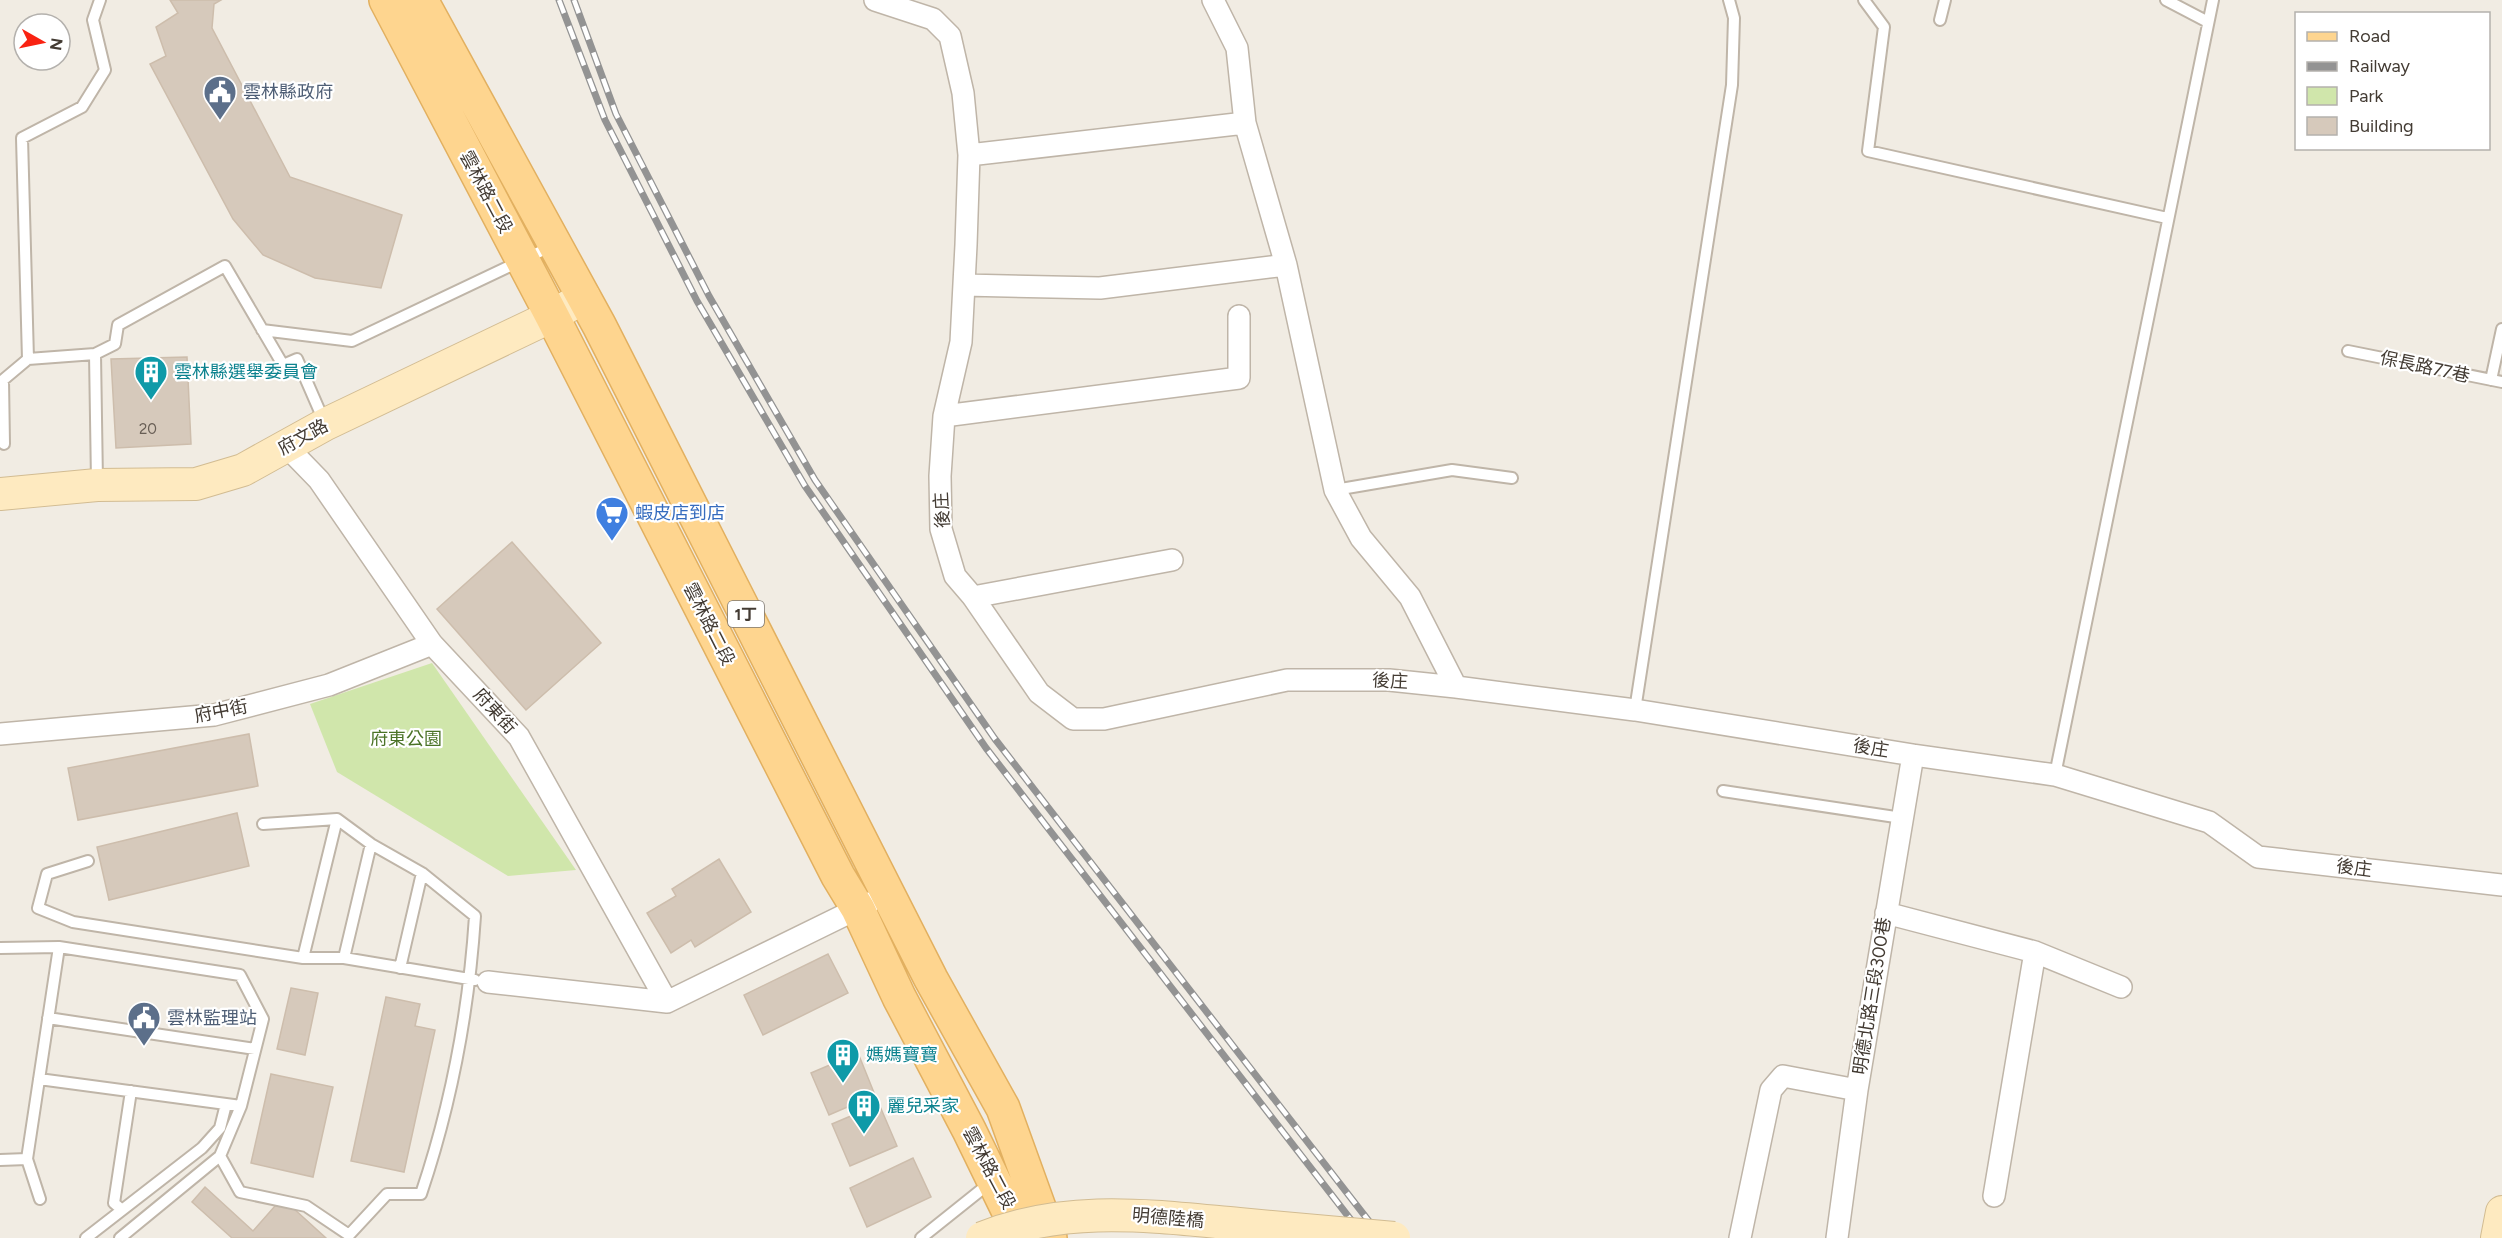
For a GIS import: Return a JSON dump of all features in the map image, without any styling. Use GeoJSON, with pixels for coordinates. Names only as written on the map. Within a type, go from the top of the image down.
{"type":"FeatureCollection","features":[{"type":"Feature","properties":{"kind":"main road","name":"雲林路二段"},"geometry":{"type":"LineString","coordinates":[[421,0],[584,297],[931,979],[1004,1108],[1050,1238]]}},
{"type":"Feature","properties":{"kind":"main road","name":"雲林路二段"},"geometry":{"type":"LineString","coordinates":[[396,3],[522,260],[832,865],[858,909],[899,997],[1008,1210],[1043,1238]]}},
{"type":"Feature","properties":{"kind":"street","name":"後庄"},"geometry":{"type":"LineString","coordinates":[[875,0],[933,18],[950,36],[963,93],[969,155],[964,285],[961,342],[944,416],[940,476],[941,529],[956,576],[1039,693],[1072,719],[1104,719],[1287,680],[1389,680],[1456,687],[1635,710],[1913,755],[2055,775],[2209,822],[2258,857],[2502,885]]}},
{"type":"Feature","properties":{"kind":"street"},"geometry":{"type":"LineString","coordinates":[[1213,0],[1237,48],[1245,123],[1286,265],[1335,490],[1361,538],[1410,597],[1456,687]]}},
{"type":"Feature","properties":{"kind":"street"},"geometry":{"type":"LineString","coordinates":[[969,155],[1245,123]]}},
{"type":"Feature","properties":{"kind":"street"},"geometry":{"type":"LineString","coordinates":[[964,285],[1100,288],[1286,265]]}},
{"type":"Feature","properties":{"kind":"street","name":"府文路"},"geometry":{"type":"LineString","coordinates":[[0,494],[97,485],[196,484],[243,470],[326,424],[552,316],[584,297]]}},
{"type":"Feature","properties":{"kind":"street"},"geometry":{"type":"LineString","coordinates":[[944,416],[1239,378],[1239,316]]}},
{"type":"Feature","properties":{"kind":"street","name":"府東街"},"geometry":{"type":"LineString","coordinates":[[286,446],[319,480],[432,644],[519,737],[667,1002]]}},
{"type":"Feature","properties":{"kind":"street"},"geometry":{"type":"LineString","coordinates":[[973,597],[1172,560]]}},
{"type":"Feature","properties":{"kind":"street","name":"府中街"},"geometry":{"type":"LineString","coordinates":[[0,734],[214,715],[329,685],[432,644]]}},
{"type":"Feature","properties":{"kind":"street","name":"明德北路三段300巷"},"geometry":{"type":"LineString","coordinates":[[1837,1238],[1857,1090],[1913,755]]}},
{"type":"Feature","properties":{"kind":"street"},"geometry":{"type":"LineString","coordinates":[[479,981],[667,1002],[888,894]]}},
{"type":"Feature","properties":{"kind":"street"},"geometry":{"type":"LineString","coordinates":[[1886,913],[2035,952],[2121,987]]}},
{"type":"Feature","properties":{"kind":"street"},"geometry":{"type":"LineString","coordinates":[[1994,1196],[2035,952]]}},
{"type":"Feature","properties":{"kind":"street"},"geometry":{"type":"LineString","coordinates":[[1740,1238],[1771,1090],[1783,1076],[1857,1090]]}},
{"type":"Feature","properties":{"kind":"street"},"geometry":{"type":"LineString","coordinates":[[2497,1238],[2502,1212]]}},
{"type":"Feature","properties":{"kind":"street","name":"明德陸橋"},"geometry":{"type":"LineString","coordinates":[[982,1238],[1006,1228],[1096,1214],[1142,1215],[1394,1238]]}},
{"type":"Feature","properties":{"kind":"lane"},"geometry":{"type":"LineString","coordinates":[[28,359],[22,138],[82,106],[105,70],[93,20],[100,0]]}},
{"type":"Feature","properties":{"kind":"lane"},"geometry":{"type":"LineString","coordinates":[[1635,710],[1732,85],[1734,18],[1729,0]]}},
{"type":"Feature","properties":{"kind":"lane"},"geometry":{"type":"LineString","coordinates":[[1864,0],[1884,27],[1868,151],[2167,218]]}},
{"type":"Feature","properties":{"kind":"lane"},"geometry":{"type":"LineString","coordinates":[[1940,20],[1945,0]]}},
{"type":"Feature","properties":{"kind":"lane"},"geometry":{"type":"LineString","coordinates":[[2166,0],[2208,22]]}},
{"type":"Feature","properties":{"kind":"lane"},"geometry":{"type":"LineString","coordinates":[[2055,775],[2213,0]]}},
{"type":"Feature","properties":{"kind":"lane"},"geometry":{"type":"LineString","coordinates":[[262,330],[352,341],[555,244]]}},
{"type":"Feature","properties":{"kind":"lane"},"geometry":{"type":"LineString","coordinates":[[4,444],[3,380],[28,359],[94,354],[115,344],[118,325],[225,266],[283,365],[297,359],[326,424]]}},
{"type":"Feature","properties":{"kind":"lane"},"geometry":{"type":"LineString","coordinates":[[2497,381],[2502,329]]}},
{"type":"Feature","properties":{"kind":"lane","name":"保長路77巷"},"geometry":{"type":"LineString","coordinates":[[2348,351],[2497,381]]}},
{"type":"Feature","properties":{"kind":"lane"},"geometry":{"type":"LineString","coordinates":[[94,354],[97,485]]}},
{"type":"Feature","properties":{"kind":"lane"},"geometry":{"type":"LineString","coordinates":[[1335,490],[1452,470],[1512,478]]}},
{"type":"Feature","properties":{"kind":"lane"},"geometry":{"type":"LineString","coordinates":[[1723,791],[1902,818]]}},
{"type":"Feature","properties":{"kind":"lane"},"geometry":{"type":"LineString","coordinates":[[303,958],[337,819]]}},
{"type":"Feature","properties":{"kind":"lane"},"geometry":{"type":"LineString","coordinates":[[220,1156],[240,1192],[306,1206],[349,1235],[387,1194],[421,1194],[438,1143],[479,981],[475,916],[422,873],[371,844],[337,819],[263,824]]}},
{"type":"Feature","properties":{"kind":"lane"},"geometry":{"type":"LineString","coordinates":[[344,958],[371,844]]}},
{"type":"Feature","properties":{"kind":"lane"},"geometry":{"type":"LineString","coordinates":[[88,861],[47,874],[38,908],[73,922],[303,958],[344,958],[479,981]]}},
{"type":"Feature","properties":{"kind":"lane"},"geometry":{"type":"LineString","coordinates":[[400,968],[422,873]]}},
{"type":"Feature","properties":{"kind":"lane"},"geometry":{"type":"LineString","coordinates":[[40,1199],[27,1159],[59,947]]}},
{"type":"Feature","properties":{"kind":"lane"},"geometry":{"type":"LineString","coordinates":[[0,948],[59,947],[240,975],[263,1019],[241,1106],[220,1156],[120,1238]]}},
{"type":"Feature","properties":{"kind":"lane"},"geometry":{"type":"LineString","coordinates":[[48,1018],[255,1049]]}},
{"type":"Feature","properties":{"kind":"lane"},"geometry":{"type":"LineString","coordinates":[[39,1079],[241,1106]]}},
{"type":"Feature","properties":{"kind":"lane"},"geometry":{"type":"LineString","coordinates":[[121,1209],[114,1203],[130,1091]]}},
{"type":"Feature","properties":{"kind":"lane"},"geometry":{"type":"LineString","coordinates":[[86,1238],[202,1148],[220,1128],[226,1104]]}},
{"type":"Feature","properties":{"kind":"lane"},"geometry":{"type":"LineString","coordinates":[[0,1160],[27,1159]]}},
{"type":"Feature","properties":{"kind":"lane"},"geometry":{"type":"LineString","coordinates":[[921,1238],[993,1180]]}},
{"type":"Feature","properties":{"kind":"green space","name":"府東公園"},"geometry":{"type":"Polygon","coordinates":[[[432,663],[576,870],[508,876],[337,772],[310,704],[432,663]]]}},
{"type":"Feature","properties":{"kind":"building","name":"雲林縣政府"},"geometry":{"type":"Polygon","coordinates":[[[170,0],[221,0],[214,4],[212,28],[290,177],[402,215],[381,288],[315,278],[263,255],[233,219],[150,64],[166,56],[156,27],[178,13],[170,0]]]}},
{"type":"Feature","properties":{"kind":"building","name":"雲林縣選舉委員會"},"geometry":{"type":"Polygon","coordinates":[[[187,357],[191,444],[116,448],[111,359],[187,357]]]}},
{"type":"Feature","properties":{"kind":"building"},"geometry":{"type":"Polygon","coordinates":[[[512,542],[601,643],[526,710],[437,609],[512,542]]]}},
{"type":"Feature","properties":{"kind":"building"},"geometry":{"type":"Polygon","coordinates":[[[249,734],[258,786],[78,820],[68,768],[249,734]]]}},
{"type":"Feature","properties":{"kind":"building"},"geometry":{"type":"Polygon","coordinates":[[[237,813],[249,866],[109,900],[97,847],[237,813]]]}},
{"type":"Feature","properties":{"kind":"building"},"geometry":{"type":"Polygon","coordinates":[[[719,859],[751,912],[695,947],[691,940],[671,953],[647,913],[676,896],[672,889],[719,859]]]}},
{"type":"Feature","properties":{"kind":"building"},"geometry":{"type":"Polygon","coordinates":[[[828,954],[848,993],[763,1035],[744,995],[828,954]]]}},
{"type":"Feature","properties":{"kind":"building"},"geometry":{"type":"Polygon","coordinates":[[[291,988],[318,993],[305,1055],[277,1049],[291,988]]]}},
{"type":"Feature","properties":{"kind":"building"},"geometry":{"type":"Polygon","coordinates":[[[386,997],[420,1004],[415,1026],[435,1030],[404,1172],[351,1161],[386,997]]]}},
{"type":"Feature","properties":{"kind":"building","name":"媽媽寶寶"},"geometry":{"type":"Polygon","coordinates":[[[858,1053],[875,1095],[829,1115],[811,1073],[858,1053]]]}},
{"type":"Feature","properties":{"kind":"building"},"geometry":{"type":"Polygon","coordinates":[[[271,1074],[333,1087],[313,1177],[251,1163],[271,1074]]]}},
{"type":"Feature","properties":{"kind":"building","name":"麗兒采家"},"geometry":{"type":"Polygon","coordinates":[[[879,1104],[897,1146],[850,1166],[832,1124],[879,1104]]]}},
{"type":"Feature","properties":{"kind":"building"},"geometry":{"type":"Polygon","coordinates":[[[913,1158],[931,1197],[867,1227],[850,1188],[913,1158]]]}},
{"type":"Feature","properties":{"kind":"building"},"geometry":{"type":"Polygon","coordinates":[[[205,1187],[253,1231],[282,1198],[326,1238],[232,1238],[192,1202],[205,1187]]]}},
{"type":"Feature","properties":{"kind":"railway"},"geometry":{"type":"LineString","coordinates":[[559,0],[605,120],[697,301],[805,486],[986,748],[1365,1238]]}},
{"type":"Feature","properties":{"kind":"railway"},"geometry":{"type":"LineString","coordinates":[[574,0],[616,114],[709,296],[815,480],[995,739],[1382,1238]]}},
{"type":"Feature","properties":{"kind":"place","name":"雲林縣政府"},"geometry":{"type":"Point","coordinates":[220,121]}},
{"type":"Feature","properties":{"kind":"place","name":"雲林縣選舉委員會"},"geometry":{"type":"Point","coordinates":[151,401]}},
{"type":"Feature","properties":{"kind":"place","name":"蝦皮店到店"},"geometry":{"type":"Point","coordinates":[612,542]}},
{"type":"Feature","properties":{"kind":"place","name":"雲林監理站"},"geometry":{"type":"Point","coordinates":[144,1047]}},
{"type":"Feature","properties":{"kind":"place","name":"媽媽寶寶"},"geometry":{"type":"Point","coordinates":[843,1084]}},
{"type":"Feature","properties":{"kind":"place","name":"麗兒采家"},"geometry":{"type":"Point","coordinates":[864,1135]}}]}
